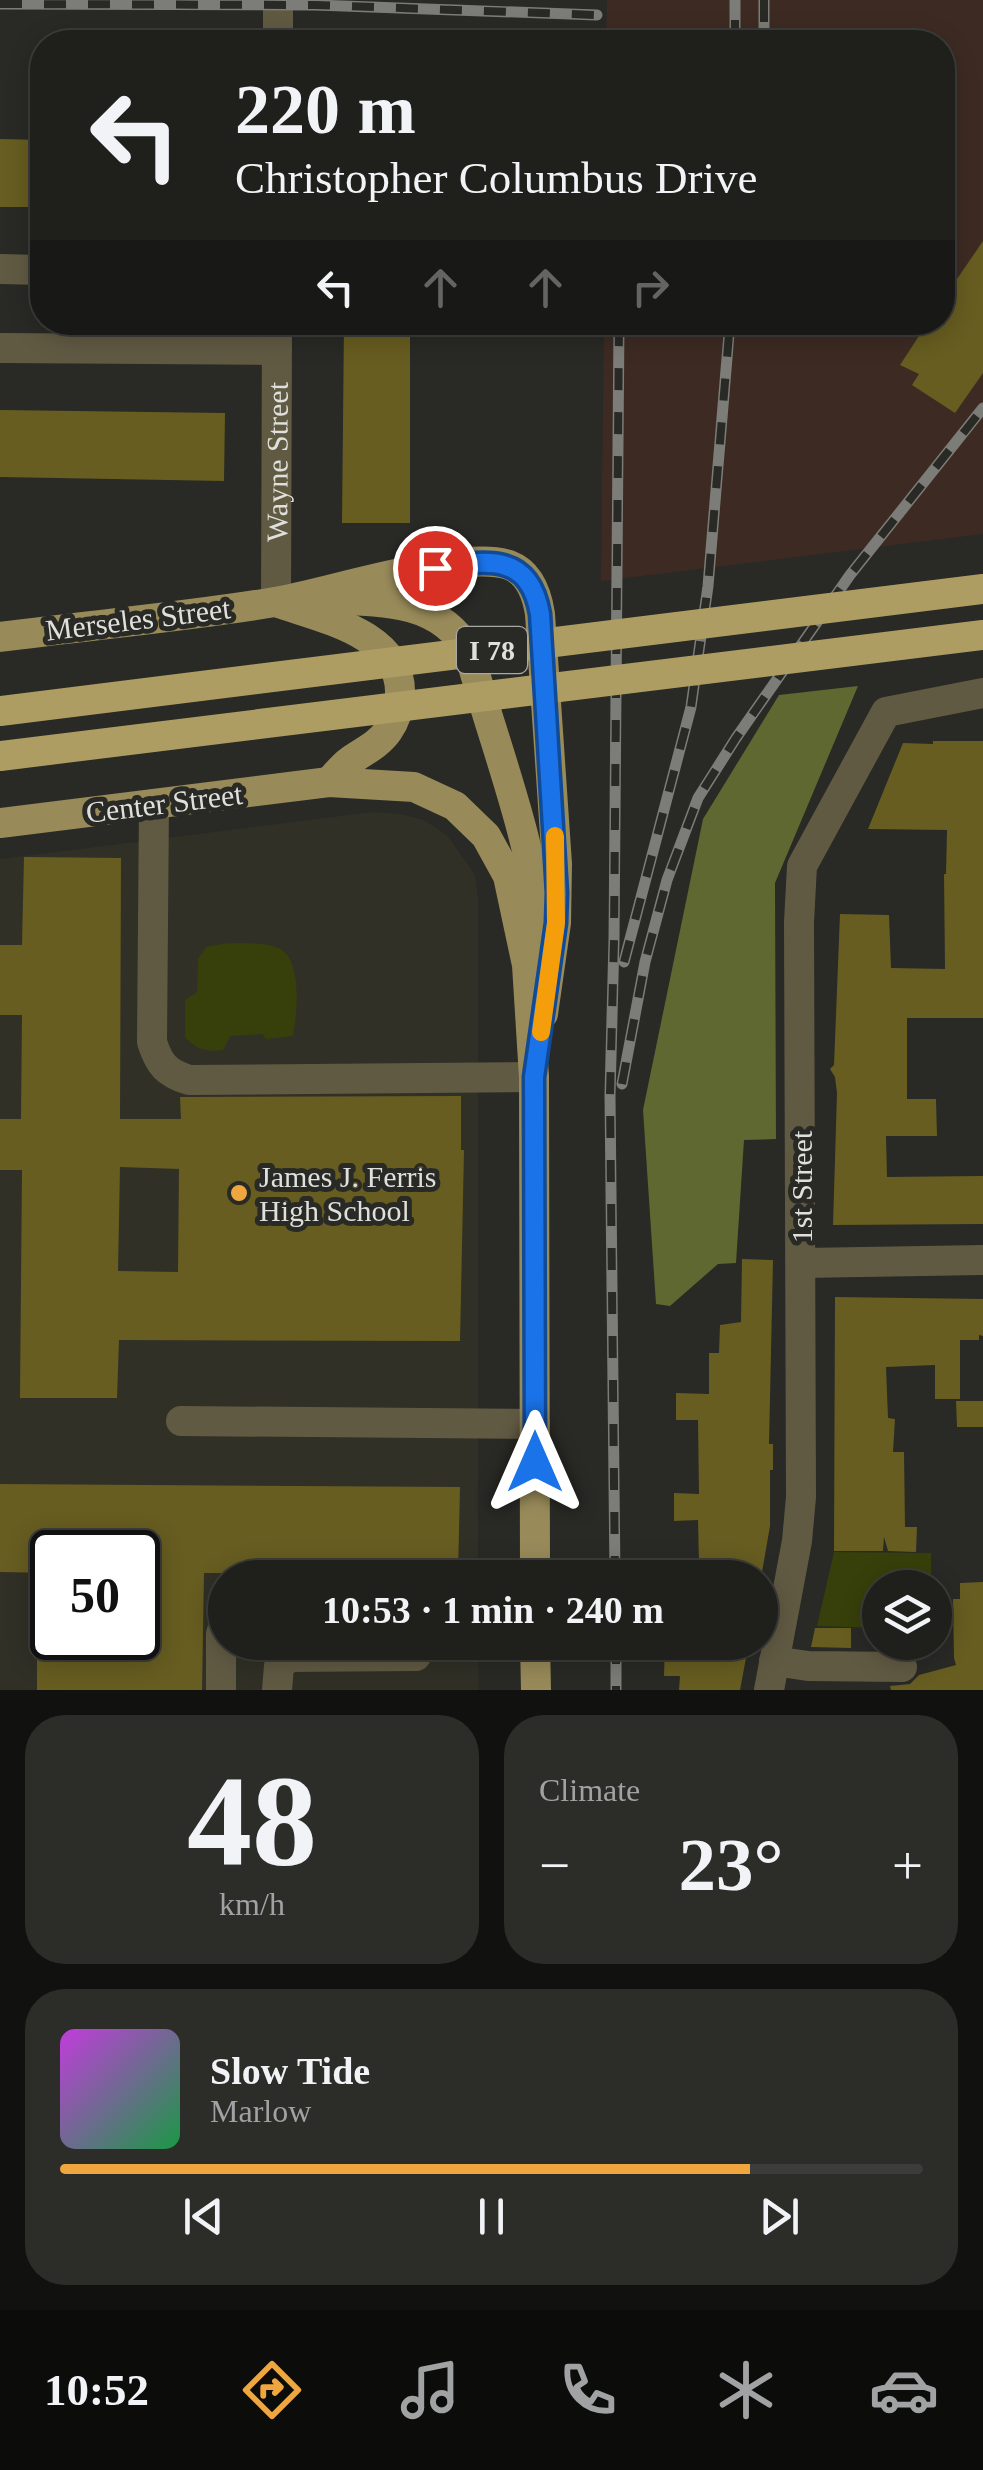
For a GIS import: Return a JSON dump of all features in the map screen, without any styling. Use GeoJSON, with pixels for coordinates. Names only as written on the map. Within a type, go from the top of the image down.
{"type":"FeatureCollection","features":[{"type":"Feature","properties":{"kind":"highway","name":"I 78"},"geometry":{"type":"LineString","coordinates":[[0,711],[983,588]]}},
{"type":"Feature","properties":{"kind":"highway","name":"I 78"},"geometry":{"type":"LineString","coordinates":[[0,756],[983,635]]}},
{"type":"Feature","properties":{"kind":"main road"},"geometry":{"type":"LineString","coordinates":[[276,602],[409,572],[498,563],[512,566],[528,579],[540,614],[557,864],[556,923],[534,1077],[535,1560]]}},
{"type":"Feature","properties":{"kind":"main road","name":"Merseles Street"},"geometry":{"type":"LineString","coordinates":[[0,637],[276,602]]}},
{"type":"Feature","properties":{"kind":"main road"},"geometry":{"type":"LineString","coordinates":[[276,602],[371,640],[396,671],[400,699],[388,730],[363,754],[348,761],[329,782]]}},
{"type":"Feature","properties":{"kind":"main road"},"geometry":{"type":"LineString","coordinates":[[276,602],[392,603],[427,612],[462,639],[469,652],[533,879],[539,916],[543,1014]]}},
{"type":"Feature","properties":{"kind":"main road","name":"Center Street"},"geometry":{"type":"LineString","coordinates":[[0,823],[329,782],[414,788],[455,806],[486,836],[508,876],[522,930],[534,1077]]}},
{"type":"Feature","properties":{"kind":"main road"},"geometry":{"type":"LineString","coordinates":[[536,1660],[536,1690]]}},
{"type":"Feature","properties":{"kind":"street"},"geometry":{"type":"LineString","coordinates":[[278,0],[278,30]]}},
{"type":"Feature","properties":{"kind":"street"},"geometry":{"type":"LineString","coordinates":[[0,269],[30,270]]}},
{"type":"Feature","properties":{"kind":"street"},"geometry":{"type":"LineString","coordinates":[[0,348],[277,336]]}},
{"type":"Feature","properties":{"kind":"street","name":"Wayne Street"},"geometry":{"type":"LineString","coordinates":[[276,602],[277,336]]}},
{"type":"Feature","properties":{"kind":"street","name":"1st Street"},"geometry":{"type":"LineString","coordinates":[[772,1676],[800,1519],[802,866],[886,712],[983,692]]}},
{"type":"Feature","properties":{"kind":"street"},"geometry":{"type":"LineString","coordinates":[[154,804],[152,1042],[158,1061],[170,1074],[189,1080],[534,1077]]}},
{"type":"Feature","properties":{"kind":"street"},"geometry":{"type":"LineString","coordinates":[[802,1263],[983,1260]]}},
{"type":"Feature","properties":{"kind":"street"},"geometry":{"type":"LineString","coordinates":[[181,1421],[535,1424]]}},
{"type":"Feature","properties":{"kind":"street"},"geometry":{"type":"LineString","coordinates":[[221,1660],[222,1690]]}},
{"type":"Feature","properties":{"kind":"street"},"geometry":{"type":"LineString","coordinates":[[277,1690],[278,1666],[285,1660]]}},
{"type":"Feature","properties":{"kind":"street"},"geometry":{"type":"LineString","coordinates":[[772,1676],[808,1666],[902,1667]]}},
{"type":"Feature","properties":{"kind":"shaded area"},"geometry":{"type":"Polygon","coordinates":[[[607,0],[983,0],[983,534],[601,581],[604,335],[955,335],[955,30],[606,30],[607,0]]]}},
{"type":"Feature","properties":{"kind":"shaded area","name":"James J. Ferris High School"},"geometry":{"type":"Polygon","coordinates":[[[372,812],[424,820],[447,835],[475,875],[478,899],[478,1560],[208,1560],[208,1660],[478,1660],[479,1690],[0,1690],[0,859],[372,812]]]}},
{"type":"Feature","properties":{"kind":"green space"},"geometry":{"type":"Polygon","coordinates":[[[858,686],[775,883],[776,1139],[744,1140],[736,1263],[718,1264],[670,1306],[656,1304],[643,1110],[703,819],[779,695],[858,686]]]}},
{"type":"Feature","properties":{"kind":"green space"},"geometry":{"type":"Polygon","coordinates":[[[228,943],[271,946],[289,958],[297,991],[293,1036],[230,1036],[223,1050],[212,1051],[185,1037],[185,1000],[197,992],[198,959],[206,947],[228,943]]]}},
{"type":"Feature","properties":{"kind":"green space"},"geometry":{"type":"Polygon","coordinates":[[[834,1552],[931,1553],[931,1570],[862,1570],[862,1627],[817,1626],[834,1552]]]}},
{"type":"Feature","properties":{"kind":"building"},"geometry":{"type":"Polygon","coordinates":[[[0,139],[30,140],[30,207],[0,207],[0,139]]]}},
{"type":"Feature","properties":{"kind":"building"},"geometry":{"type":"Polygon","coordinates":[[[983,241],[983,373],[955,413],[912,385],[919,374],[900,365],[920,335],[955,335],[955,282],[983,241]]]}},
{"type":"Feature","properties":{"kind":"building"},"geometry":{"type":"Polygon","coordinates":[[[344,335],[410,335],[410,523],[342,523],[344,335]]]}},
{"type":"Feature","properties":{"kind":"building"},"geometry":{"type":"Polygon","coordinates":[[[0,410],[225,413],[224,481],[0,477],[0,410]]]}},
{"type":"Feature","properties":{"kind":"building"},"geometry":{"type":"Polygon","coordinates":[[[983,741],[983,1018],[907,1018],[907,1099],[936,1099],[937,1136],[886,1136],[887,1177],[983,1176],[983,1224],[833,1225],[837,1093],[830,1069],[834,1065],[840,914],[889,915],[891,968],[945,969],[947,830],[868,829],[903,743],[983,741]]]}},
{"type":"Feature","properties":{"kind":"building"},"geometry":{"type":"Polygon","coordinates":[[[24,857],[121,858],[120,1119],[181,1119],[180,1097],[461,1096],[464,1150],[460,1341],[119,1340],[117,1398],[20,1398],[22,1170],[0,1170],[0,1119],[21,1119],[22,1015],[0,1015],[0,945],[22,945],[24,857]],[[120,1167],[118,1271],[178,1272],[179,1169],[120,1167]]]}},
{"type":"Feature","properties":{"kind":"building"},"geometry":{"type":"Polygon","coordinates":[[[742,1259],[773,1260],[769,1444],[773,1444],[773,1470],[764,1560],[699,1560],[698,1520],[674,1521],[674,1493],[699,1494],[698,1420],[676,1420],[676,1393],[709,1394],[709,1353],[719,1353],[720,1325],[741,1322],[742,1259]]]}},
{"type":"Feature","properties":{"kind":"building"},"geometry":{"type":"Polygon","coordinates":[[[835,1297],[983,1299],[983,1336],[979,1335],[979,1340],[960,1340],[960,1399],[935,1399],[935,1365],[886,1367],[888,1418],[895,1419],[893,1452],[904,1452],[905,1527],[917,1527],[916,1552],[888,1551],[884,1537],[883,1551],[834,1551],[835,1297]]]}},
{"type":"Feature","properties":{"kind":"building"},"geometry":{"type":"Polygon","coordinates":[[[956,1401],[983,1401],[983,1427],[957,1427],[956,1401]]]}},
{"type":"Feature","properties":{"kind":"building"},"geometry":{"type":"Polygon","coordinates":[[[0,1484],[460,1487],[458,1560],[208,1560],[208,1573],[204,1573],[202,1690],[37,1690],[37,1660],[160,1660],[160,1530],[30,1530],[30,1573],[0,1572],[0,1484]]]}},
{"type":"Feature","properties":{"kind":"building"},"geometry":{"type":"Polygon","coordinates":[[[983,1582],[983,1690],[891,1690],[890,1686],[910,1684],[919,1675],[956,1665],[953,1599],[960,1599],[960,1583],[983,1582]]]}},
{"type":"Feature","properties":{"kind":"building"},"geometry":{"type":"Polygon","coordinates":[[[815,1628],[851,1628],[851,1648],[811,1647],[815,1628]]]}},
{"type":"Feature","properties":{"kind":"building"},"geometry":{"type":"Polygon","coordinates":[[[664,1660],[746,1660],[740,1690],[679,1690],[680,1676],[664,1676],[664,1660]]]}},
{"type":"Feature","properties":{"kind":"railway"},"geometry":{"type":"LineString","coordinates":[[735,0],[735,30]]}},
{"type":"Feature","properties":{"kind":"railway"},"geometry":{"type":"LineString","coordinates":[[764,0],[764,30]]}},
{"type":"Feature","properties":{"kind":"railway"},"geometry":{"type":"LineString","coordinates":[[0,4],[315,5],[597,15]]}},
{"type":"Feature","properties":{"kind":"railway"},"geometry":{"type":"LineString","coordinates":[[615,1560],[610,1095],[619,335]]}},
{"type":"Feature","properties":{"kind":"railway"},"geometry":{"type":"LineString","coordinates":[[624,962],[691,707],[708,586],[729,335]]}},
{"type":"Feature","properties":{"kind":"railway"},"geometry":{"type":"LineString","coordinates":[[622,1084],[645,962],[667,880],[698,798],[850,575],[983,408]]}},
{"type":"Feature","properties":{"kind":"railway"},"geometry":{"type":"LineString","coordinates":[[616,1660],[616,1690]]}},
{"type":"Feature","properties":{"kind":"slow traffic"},"geometry":{"type":"LineString","coordinates":[[541,1032],[556,923],[555,836]]}},
{"type":"Feature","properties":{"kind":"place","name":"James J. Ferris High School"},"geometry":{"type":"Point","coordinates":[239,1193]}},
{"type":"Feature","properties":{"kind":"route"},"geometry":{"type":"LineString","coordinates":[[435,568],[481,563],[512,566],[534,589],[540,614],[557,893],[534,1077],[535,1462]]}}]}
